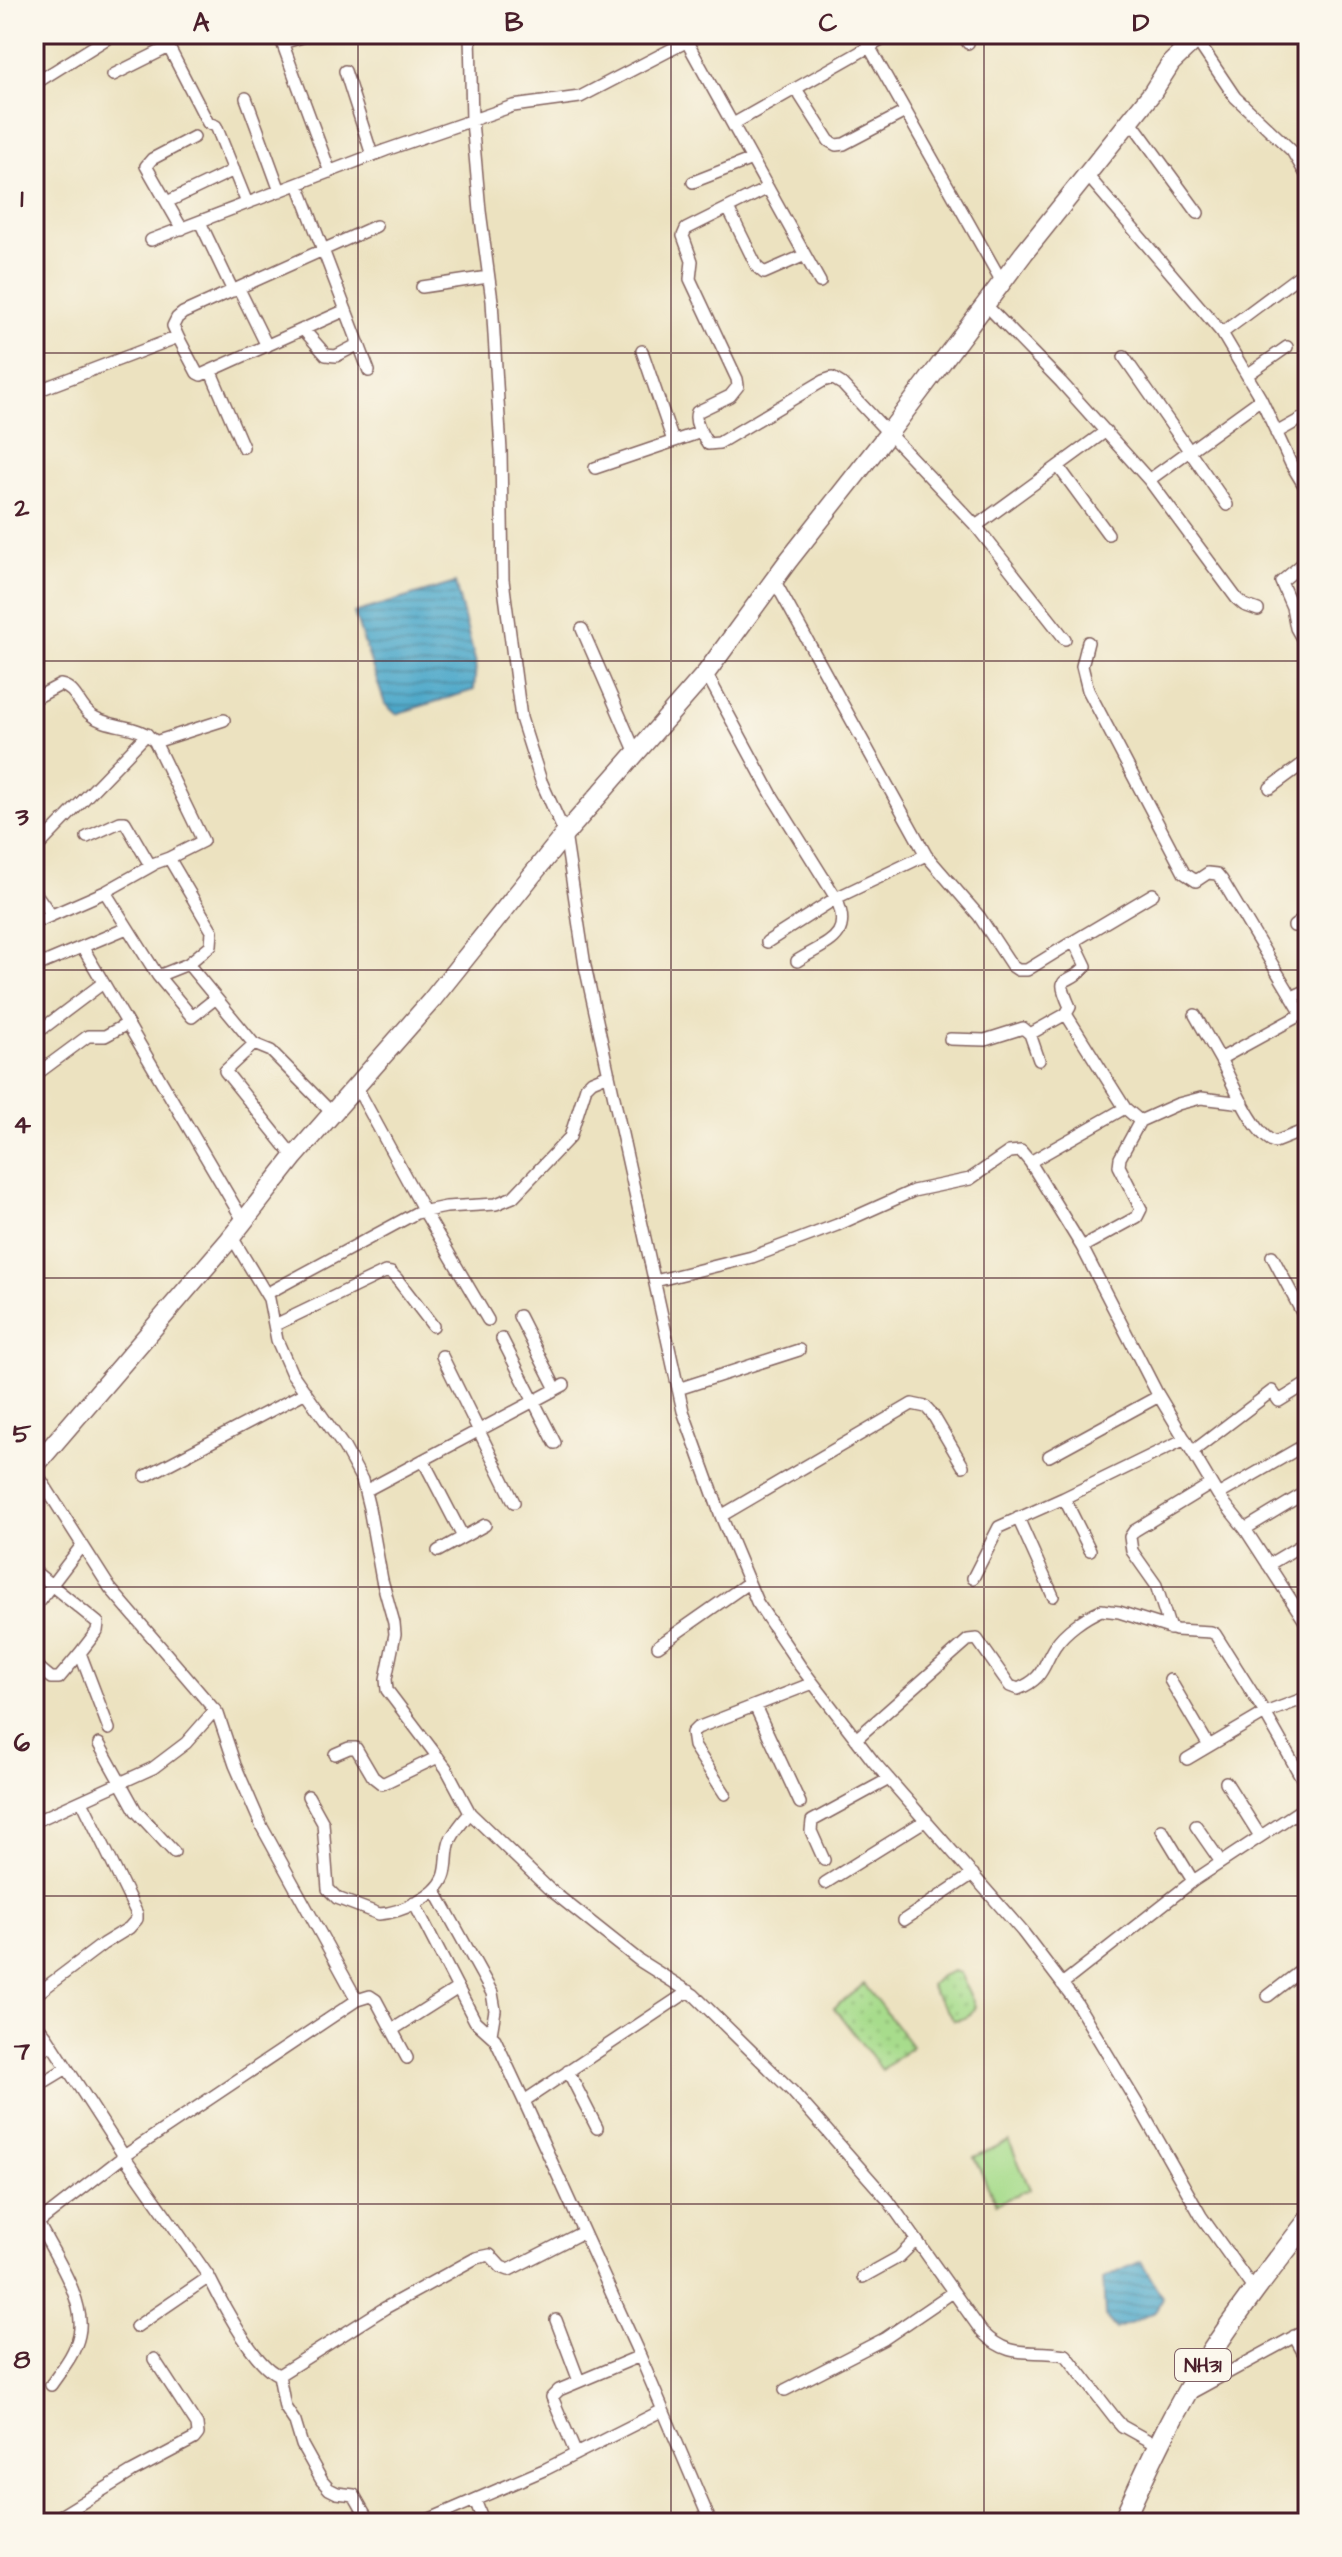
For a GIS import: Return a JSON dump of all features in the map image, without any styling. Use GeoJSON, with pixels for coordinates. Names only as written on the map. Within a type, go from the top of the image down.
{"type":"FeatureCollection","features":[{"type":"Feature","properties":{"kind":"highway","name":"NH31"},"geometry":{"type":"LineString","coordinates":[[1122,2523],[1185,2396],[1254,2290],[1308,2221]]}},
{"type":"Feature","properties":{"kind":"main road"},"geometry":{"type":"LineString","coordinates":[[34,1468],[238,1230],[294,1157],[431,1001],[565,834],[706,673],[1171,63],[1198,36]]}},
{"type":"Feature","properties":{"kind":"street"},"geometry":{"type":"LineString","coordinates":[[34,84],[100,38],[114,34]]}},
{"type":"Feature","properties":{"kind":"street"},"geometry":{"type":"LineString","coordinates":[[162,34],[208,123],[216,126],[247,203]]}},
{"type":"Feature","properties":{"kind":"street"},"geometry":{"type":"LineString","coordinates":[[312,34],[281,38],[330,172]]}},
{"type":"Feature","properties":{"kind":"street"},"geometry":{"type":"LineString","coordinates":[[470,34],[472,121],[501,451],[503,580],[521,718],[541,781],[565,834],[585,966],[683,1411],[721,1516],[757,1602],[856,1739],[1022,1931],[1076,2002],[1201,2216],[1254,2290]]}},
{"type":"Feature","properties":{"kind":"street"},"geometry":{"type":"LineString","coordinates":[[151,240],[372,155],[513,106],[580,97],[701,34]]}},
{"type":"Feature","properties":{"kind":"street"},"geometry":{"type":"LineString","coordinates":[[862,34],[1002,282]]}},
{"type":"Feature","properties":{"kind":"street"},"geometry":{"type":"LineString","coordinates":[[733,124],[892,34]]}},
{"type":"Feature","properties":{"kind":"street"},"geometry":{"type":"LineString","coordinates":[[1198,36],[1235,97],[1292,151],[1308,178]]}},
{"type":"Feature","properties":{"kind":"street"},"geometry":{"type":"LineString","coordinates":[[687,42],[820,282]]}},
{"type":"Feature","properties":{"kind":"street"},"geometry":{"type":"LineString","coordinates":[[113,75],[169,47]]}},
{"type":"Feature","properties":{"kind":"street"},"geometry":{"type":"LineString","coordinates":[[345,71],[372,155]]}},
{"type":"Feature","properties":{"kind":"street"},"geometry":{"type":"LineString","coordinates":[[796,89],[829,141],[836,145],[844,144],[905,112]]}},
{"type":"Feature","properties":{"kind":"street"},"geometry":{"type":"LineString","coordinates":[[246,98],[280,191]]}},
{"type":"Feature","properties":{"kind":"street"},"geometry":{"type":"LineString","coordinates":[[1130,120],[1198,213]]}},
{"type":"Feature","properties":{"kind":"street"},"geometry":{"type":"LineString","coordinates":[[182,229],[146,166],[152,159],[194,137]]}},
{"type":"Feature","properties":{"kind":"street"},"geometry":{"type":"LineString","coordinates":[[693,182],[752,159]]}},
{"type":"Feature","properties":{"kind":"street"},"geometry":{"type":"LineString","coordinates":[[167,202],[234,170]]}},
{"type":"Feature","properties":{"kind":"street"},"geometry":{"type":"LineString","coordinates":[[1087,175],[1222,333],[1261,399],[1291,464],[1308,492]]}},
{"type":"Feature","properties":{"kind":"street"},"geometry":{"type":"LineString","coordinates":[[298,184],[369,371]]}},
{"type":"Feature","properties":{"kind":"street"},"geometry":{"type":"LineString","coordinates":[[768,188],[686,229],[683,236],[692,261],[690,279],[738,386],[730,396],[697,412],[696,421],[708,444],[719,443],[832,378],[842,384],[976,526],[1065,639]]}},
{"type":"Feature","properties":{"kind":"street"},"geometry":{"type":"LineString","coordinates":[[728,208],[757,267],[764,273],[805,255]]}},
{"type":"Feature","properties":{"kind":"street"},"geometry":{"type":"LineString","coordinates":[[200,222],[267,346]]}},
{"type":"Feature","properties":{"kind":"street"},"geometry":{"type":"LineString","coordinates":[[346,310],[201,375],[197,373],[173,326],[177,318],[376,226]]}},
{"type":"Feature","properties":{"kind":"street"},"geometry":{"type":"LineString","coordinates":[[1222,333],[1308,269]]}},
{"type":"Feature","properties":{"kind":"street"},"geometry":{"type":"LineString","coordinates":[[422,287],[488,277]]}},
{"type":"Feature","properties":{"kind":"street"},"geometry":{"type":"LineString","coordinates":[[986,305],[1149,480],[1237,599],[1258,610]]}},
{"type":"Feature","properties":{"kind":"street"},"geometry":{"type":"LineString","coordinates":[[303,329],[326,355],[336,356],[359,344]]}},
{"type":"Feature","properties":{"kind":"street"},"geometry":{"type":"LineString","coordinates":[[34,392],[178,337]]}},
{"type":"Feature","properties":{"kind":"street"},"geometry":{"type":"LineString","coordinates":[[1247,375],[1287,347]]}},
{"type":"Feature","properties":{"kind":"street"},"geometry":{"type":"LineString","coordinates":[[642,351],[673,441]]}},
{"type":"Feature","properties":{"kind":"street"},"geometry":{"type":"LineString","coordinates":[[1124,357],[1227,505]]}},
{"type":"Feature","properties":{"kind":"street"},"geometry":{"type":"LineString","coordinates":[[211,372],[243,447]]}},
{"type":"Feature","properties":{"kind":"street"},"geometry":{"type":"LineString","coordinates":[[1149,480],[1261,399]]}},
{"type":"Feature","properties":{"kind":"street"},"geometry":{"type":"LineString","coordinates":[[1276,433],[1308,415]]}},
{"type":"Feature","properties":{"kind":"street"},"geometry":{"type":"LineString","coordinates":[[976,526],[1106,431]]}},
{"type":"Feature","properties":{"kind":"street"},"geometry":{"type":"LineString","coordinates":[[595,468],[701,432]]}},
{"type":"Feature","properties":{"kind":"street"},"geometry":{"type":"LineString","coordinates":[[1058,466],[1108,534]]}},
{"type":"Feature","properties":{"kind":"street"},"geometry":{"type":"LineString","coordinates":[[1308,559],[1281,582],[1292,607],[1296,628],[1308,649]]}},
{"type":"Feature","properties":{"kind":"street"},"geometry":{"type":"LineString","coordinates":[[774,580],[926,855],[979,916],[1012,966],[1027,970],[1153,894]]}},
{"type":"Feature","properties":{"kind":"street"},"geometry":{"type":"LineString","coordinates":[[582,629],[636,753]]}},
{"type":"Feature","properties":{"kind":"street"},"geometry":{"type":"LineString","coordinates":[[1088,642],[1082,666],[1088,690],[1184,873],[1196,881],[1208,873],[1217,874],[1305,1018],[1220,1059]]}},
{"type":"Feature","properties":{"kind":"street"},"geometry":{"type":"LineString","coordinates":[[706,673],[773,797],[836,898],[843,921],[840,933],[797,961]]}},
{"type":"Feature","properties":{"kind":"street"},"geometry":{"type":"LineString","coordinates":[[34,699],[60,685],[66,686],[92,717],[151,738],[203,841],[105,892],[34,923]]}},
{"type":"Feature","properties":{"kind":"street"},"geometry":{"type":"LineString","coordinates":[[34,851],[151,738],[224,720]]}},
{"type":"Feature","properties":{"kind":"street"},"geometry":{"type":"LineString","coordinates":[[1270,788],[1308,760]]}},
{"type":"Feature","properties":{"kind":"street"},"geometry":{"type":"LineString","coordinates":[[87,837],[125,822],[147,861],[153,865]]}},
{"type":"Feature","properties":{"kind":"street"},"geometry":{"type":"LineString","coordinates":[[767,942],[836,898],[926,855]]}},
{"type":"Feature","properties":{"kind":"street"},"geometry":{"type":"LineString","coordinates":[[158,976],[188,964],[211,945],[212,931],[169,858]]}},
{"type":"Feature","properties":{"kind":"street"},"geometry":{"type":"LineString","coordinates":[[34,891],[51,915]]}},
{"type":"Feature","properties":{"kind":"street"},"geometry":{"type":"LineString","coordinates":[[105,892],[158,976],[192,1017],[216,998]]}},
{"type":"Feature","properties":{"kind":"street"},"geometry":{"type":"LineString","coordinates":[[1294,926],[1308,916]]}},
{"type":"Feature","properties":{"kind":"street"},"geometry":{"type":"LineString","coordinates":[[34,967],[127,928]]}},
{"type":"Feature","properties":{"kind":"street"},"geometry":{"type":"LineString","coordinates":[[1030,1034],[1066,1014],[1070,1007],[1061,991],[1062,986],[1064,981],[1083,971],[1086,966],[1074,941]]}},
{"type":"Feature","properties":{"kind":"street"},"geometry":{"type":"LineString","coordinates":[[83,948],[238,1230],[266,1294],[283,1355],[344,1447],[362,1480],[394,1623],[387,1690],[438,1757],[470,1813],[548,1888],[640,1961],[689,1991],[792,2091],[888,2200],[982,2332],[999,2347],[1010,2351],[1066,2355],[1122,2426],[1158,2446]]}},
{"type":"Feature","properties":{"kind":"street"},"geometry":{"type":"LineString","coordinates":[[188,964],[254,1044],[271,1051],[332,1113]]}},
{"type":"Feature","properties":{"kind":"street"},"geometry":{"type":"LineString","coordinates":[[34,1035],[103,983]]}},
{"type":"Feature","properties":{"kind":"street"},"geometry":{"type":"LineString","coordinates":[[1292,997],[1308,990]]}},
{"type":"Feature","properties":{"kind":"street"},"geometry":{"type":"LineString","coordinates":[[1066,1014],[1125,1108],[1140,1121]]}},
{"type":"Feature","properties":{"kind":"street"},"geometry":{"type":"LineString","coordinates":[[1195,1015],[1264,1136],[1275,1142],[1308,1129]]}},
{"type":"Feature","properties":{"kind":"street"},"geometry":{"type":"LineString","coordinates":[[34,1076],[88,1036],[105,1036],[127,1024]]}},
{"type":"Feature","properties":{"kind":"street"},"geometry":{"type":"LineString","coordinates":[[950,1039],[985,1040],[1023,1028],[1030,1034],[1039,1060]]}},
{"type":"Feature","properties":{"kind":"street"},"geometry":{"type":"LineString","coordinates":[[254,1044],[225,1071],[294,1157]]}},
{"type":"Feature","properties":{"kind":"street"},"geometry":{"type":"LineString","coordinates":[[266,1294],[416,1213],[496,1204],[513,1197],[570,1137],[586,1087],[609,1074]]}},
{"type":"Feature","properties":{"kind":"street"},"geometry":{"type":"LineString","coordinates":[[356,1086],[488,1320]]}},
{"type":"Feature","properties":{"kind":"street"},"geometry":{"type":"LineString","coordinates":[[1082,1247],[1137,1217],[1141,1209],[1119,1166],[1140,1121],[1178,1104],[1201,1098],[1243,1103]]}},
{"type":"Feature","properties":{"kind":"street"},"geometry":{"type":"LineString","coordinates":[[1030,1162],[1125,1108]]}},
{"type":"Feature","properties":{"kind":"street"},"geometry":{"type":"LineString","coordinates":[[655,1281],[752,1257],[837,1225],[913,1191],[970,1179],[1009,1152],[1021,1151],[1082,1247],[1159,1396],[1211,1484],[1245,1529],[1308,1626]]}},
{"type":"Feature","properties":{"kind":"street"},"geometry":{"type":"LineString","coordinates":[[1272,1256],[1308,1324]]}},
{"type":"Feature","properties":{"kind":"street"},"geometry":{"type":"LineString","coordinates":[[275,1325],[385,1272],[397,1279],[433,1326]]}},
{"type":"Feature","properties":{"kind":"street"},"geometry":{"type":"LineString","coordinates":[[365,1491],[560,1387],[519,1316]]}},
{"type":"Feature","properties":{"kind":"street"},"geometry":{"type":"LineString","coordinates":[[502,1339],[555,1443]]}},
{"type":"Feature","properties":{"kind":"street"},"geometry":{"type":"LineString","coordinates":[[678,1389],[799,1350]]}},
{"type":"Feature","properties":{"kind":"street"},"geometry":{"type":"LineString","coordinates":[[442,1356],[514,1502]]}},
{"type":"Feature","properties":{"kind":"street"},"geometry":{"type":"LineString","coordinates":[[1192,1452],[1272,1391],[1279,1401],[1308,1383]]}},
{"type":"Feature","properties":{"kind":"street"},"geometry":{"type":"LineString","coordinates":[[146,1476],[306,1392]]}},
{"type":"Feature","properties":{"kind":"street"},"geometry":{"type":"LineString","coordinates":[[1049,1456],[1159,1396]]}},
{"type":"Feature","properties":{"kind":"street"},"geometry":{"type":"LineString","coordinates":[[721,1516],[912,1404],[926,1407],[933,1415],[963,1466]]}},
{"type":"Feature","properties":{"kind":"street"},"geometry":{"type":"LineString","coordinates":[[973,1578],[999,1527],[1185,1439]]}},
{"type":"Feature","properties":{"kind":"street"},"geometry":{"type":"LineString","coordinates":[[1218,1495],[1308,1443]]}},
{"type":"Feature","properties":{"kind":"street"},"geometry":{"type":"LineString","coordinates":[[423,1460],[463,1537]]}},
{"type":"Feature","properties":{"kind":"street"},"geometry":{"type":"LineString","coordinates":[[34,1468],[110,1588],[215,1710],[262,1827],[357,2000]]}},
{"type":"Feature","properties":{"kind":"street"},"geometry":{"type":"LineString","coordinates":[[1170,1629],[1156,1585],[1132,1551],[1130,1537],[1134,1531],[1211,1484]]}},
{"type":"Feature","properties":{"kind":"street"},"geometry":{"type":"LineString","coordinates":[[1245,1529],[1308,1491]]}},
{"type":"Feature","properties":{"kind":"street"},"geometry":{"type":"LineString","coordinates":[[1064,1498],[1090,1550]]}},
{"type":"Feature","properties":{"kind":"street"},"geometry":{"type":"LineString","coordinates":[[1018,1518],[1053,1596]]}},
{"type":"Feature","properties":{"kind":"street"},"geometry":{"type":"LineString","coordinates":[[438,1551],[485,1525]]}},
{"type":"Feature","properties":{"kind":"street"},"geometry":{"type":"LineString","coordinates":[[1268,1565],[1308,1541]]}},
{"type":"Feature","properties":{"kind":"street"},"geometry":{"type":"LineString","coordinates":[[34,1608],[82,1545]]}},
{"type":"Feature","properties":{"kind":"street"},"geometry":{"type":"LineString","coordinates":[[34,1571],[98,1623],[97,1631],[59,1678],[51,1678],[34,1664]]}},
{"type":"Feature","properties":{"kind":"street"},"geometry":{"type":"LineString","coordinates":[[658,1646],[748,1583]]}},
{"type":"Feature","properties":{"kind":"street"},"geometry":{"type":"LineString","coordinates":[[856,1739],[968,1640],[977,1639],[1010,1686],[1018,1689],[1043,1671],[1053,1649],[1064,1635],[1101,1610],[1119,1612],[1170,1629],[1215,1634],[1308,1789]]}},
{"type":"Feature","properties":{"kind":"street"},"geometry":{"type":"LineString","coordinates":[[80,1653],[109,1729]]}},
{"type":"Feature","properties":{"kind":"street"},"geometry":{"type":"LineString","coordinates":[[1170,1680],[1209,1746]]}},
{"type":"Feature","properties":{"kind":"street"},"geometry":{"type":"LineString","coordinates":[[725,1794],[694,1746],[692,1733],[697,1728],[813,1683]]}},
{"type":"Feature","properties":{"kind":"street"},"geometry":{"type":"LineString","coordinates":[[1187,1759],[1265,1713],[1308,1697]]}},
{"type":"Feature","properties":{"kind":"street"},"geometry":{"type":"LineString","coordinates":[[755,1706],[800,1803]]}},
{"type":"Feature","properties":{"kind":"street"},"geometry":{"type":"LineString","coordinates":[[34,1822],[153,1768],[186,1743],[215,1710]]}},
{"type":"Feature","properties":{"kind":"street"},"geometry":{"type":"LineString","coordinates":[[99,1744],[142,1819],[174,1852]]}},
{"type":"Feature","properties":{"kind":"street"},"geometry":{"type":"LineString","coordinates":[[335,1754],[356,1748],[373,1777],[382,1784],[438,1757]]}},
{"type":"Feature","properties":{"kind":"street"},"geometry":{"type":"LineString","coordinates":[[824,1860],[811,1831],[812,1821],[889,1779]]}},
{"type":"Feature","properties":{"kind":"street"},"geometry":{"type":"LineString","coordinates":[[1226,1782],[1260,1836]]}},
{"type":"Feature","properties":{"kind":"street"},"geometry":{"type":"LineString","coordinates":[[308,1796],[323,1823],[325,1881],[331,1895],[379,1914],[414,1903],[435,1890],[445,1874],[452,1837],[470,1813]]}},
{"type":"Feature","properties":{"kind":"street"},"geometry":{"type":"LineString","coordinates":[[34,1996],[129,1928],[137,1919],[82,1801]]}},
{"type":"Feature","properties":{"kind":"street"},"geometry":{"type":"LineString","coordinates":[[1062,1984],[1193,1881],[1308,1805]]}},
{"type":"Feature","properties":{"kind":"street"},"geometry":{"type":"LineString","coordinates":[[825,1883],[926,1820]]}},
{"type":"Feature","properties":{"kind":"street"},"geometry":{"type":"LineString","coordinates":[[1196,1826],[1221,1862]]}},
{"type":"Feature","properties":{"kind":"street"},"geometry":{"type":"LineString","coordinates":[[1162,1830],[1193,1881]]}},
{"type":"Feature","properties":{"kind":"street"},"geometry":{"type":"LineString","coordinates":[[904,1920],[973,1874]]}},
{"type":"Feature","properties":{"kind":"street"},"geometry":{"type":"LineString","coordinates":[[435,1890],[492,1993],[495,2010],[491,2034]]}},
{"type":"Feature","properties":{"kind":"street"},"geometry":{"type":"LineString","coordinates":[[414,1903],[479,2027],[495,2039],[640,2356],[711,2523]]}},
{"type":"Feature","properties":{"kind":"street"},"geometry":{"type":"LineString","coordinates":[[1268,1996],[1308,1965]]}},
{"type":"Feature","properties":{"kind":"street"},"geometry":{"type":"LineString","coordinates":[[392,2030],[458,1988]]}},
{"type":"Feature","properties":{"kind":"street"},"geometry":{"type":"LineString","coordinates":[[524,2101],[689,1991]]}},
{"type":"Feature","properties":{"kind":"street"},"geometry":{"type":"LineString","coordinates":[[51,2385],[74,2350],[80,2335],[81,2317],[76,2297],[36,2225],[124,2156],[357,2000],[373,1997],[407,2058]]}},
{"type":"Feature","properties":{"kind":"street"},"geometry":{"type":"LineString","coordinates":[[34,2021],[209,2277],[253,2354],[272,2373],[279,2375],[385,2308],[476,2258],[490,2255],[501,2267],[509,2270],[583,2232]]}},
{"type":"Feature","properties":{"kind":"street"},"geometry":{"type":"LineString","coordinates":[[34,2055],[52,2044]]}},
{"type":"Feature","properties":{"kind":"street"},"geometry":{"type":"LineString","coordinates":[[34,2088],[67,2068]]}},
{"type":"Feature","properties":{"kind":"street"},"geometry":{"type":"LineString","coordinates":[[568,2071],[597,2128]]}},
{"type":"Feature","properties":{"kind":"street"},"geometry":{"type":"LineString","coordinates":[[863,2277],[899,2257],[916,2240]]}},
{"type":"Feature","properties":{"kind":"street"},"geometry":{"type":"LineString","coordinates":[[136,2327],[209,2277]]}},
{"type":"Feature","properties":{"kind":"street"},"geometry":{"type":"LineString","coordinates":[[785,2390],[884,2339],[953,2292]]}},
{"type":"Feature","properties":{"kind":"street"},"geometry":{"type":"LineString","coordinates":[[556,2320],[579,2381]]}},
{"type":"Feature","properties":{"kind":"street"},"geometry":{"type":"LineString","coordinates":[[1185,2396],[1308,2329]]}},
{"type":"Feature","properties":{"kind":"street"},"geometry":{"type":"LineString","coordinates":[[1294,2336],[1308,2361]]}},
{"type":"Feature","properties":{"kind":"street"},"geometry":{"type":"LineString","coordinates":[[576,2454],[552,2397],[559,2390],[640,2356]]}},
{"type":"Feature","properties":{"kind":"street"},"geometry":{"type":"LineString","coordinates":[[49,2523],[198,2434],[197,2425],[154,2359]]}},
{"type":"Feature","properties":{"kind":"street"},"geometry":{"type":"LineString","coordinates":[[279,2375],[285,2407],[322,2481],[337,2493],[354,2495],[370,2523]]}},
{"type":"Feature","properties":{"kind":"street"},"geometry":{"type":"LineString","coordinates":[[426,2522],[576,2454],[663,2410]]}},
{"type":"Feature","properties":{"kind":"street"},"geometry":{"type":"LineString","coordinates":[[475,2500],[484,2523]]}},
{"type":"Feature","properties":{"kind":"green space"},"geometry":{"type":"Polygon","coordinates":[[[953,1971],[960,1973],[975,2006],[967,2017],[954,2020],[931,1985],[940,1976],[953,1971]]]}},
{"type":"Feature","properties":{"kind":"green space"},"geometry":{"type":"Polygon","coordinates":[[[864,1984],[912,2046],[882,2070],[834,2008],[864,1984]]]}},
{"type":"Feature","properties":{"kind":"green space"},"geometry":{"type":"Polygon","coordinates":[[[1009,2141],[1030,2189],[996,2204],[974,2157],[1009,2141]]]}},
{"type":"Feature","properties":{"kind":"water"},"geometry":{"type":"Polygon","coordinates":[[[455,583],[476,664],[474,690],[396,714],[385,704],[354,613],[455,583]]]}},
{"type":"Feature","properties":{"kind":"water"},"geometry":{"type":"Polygon","coordinates":[[[1141,2261],[1162,2297],[1155,2312],[1116,2329],[1105,2316],[1103,2279],[1141,2261]]]}}]}
